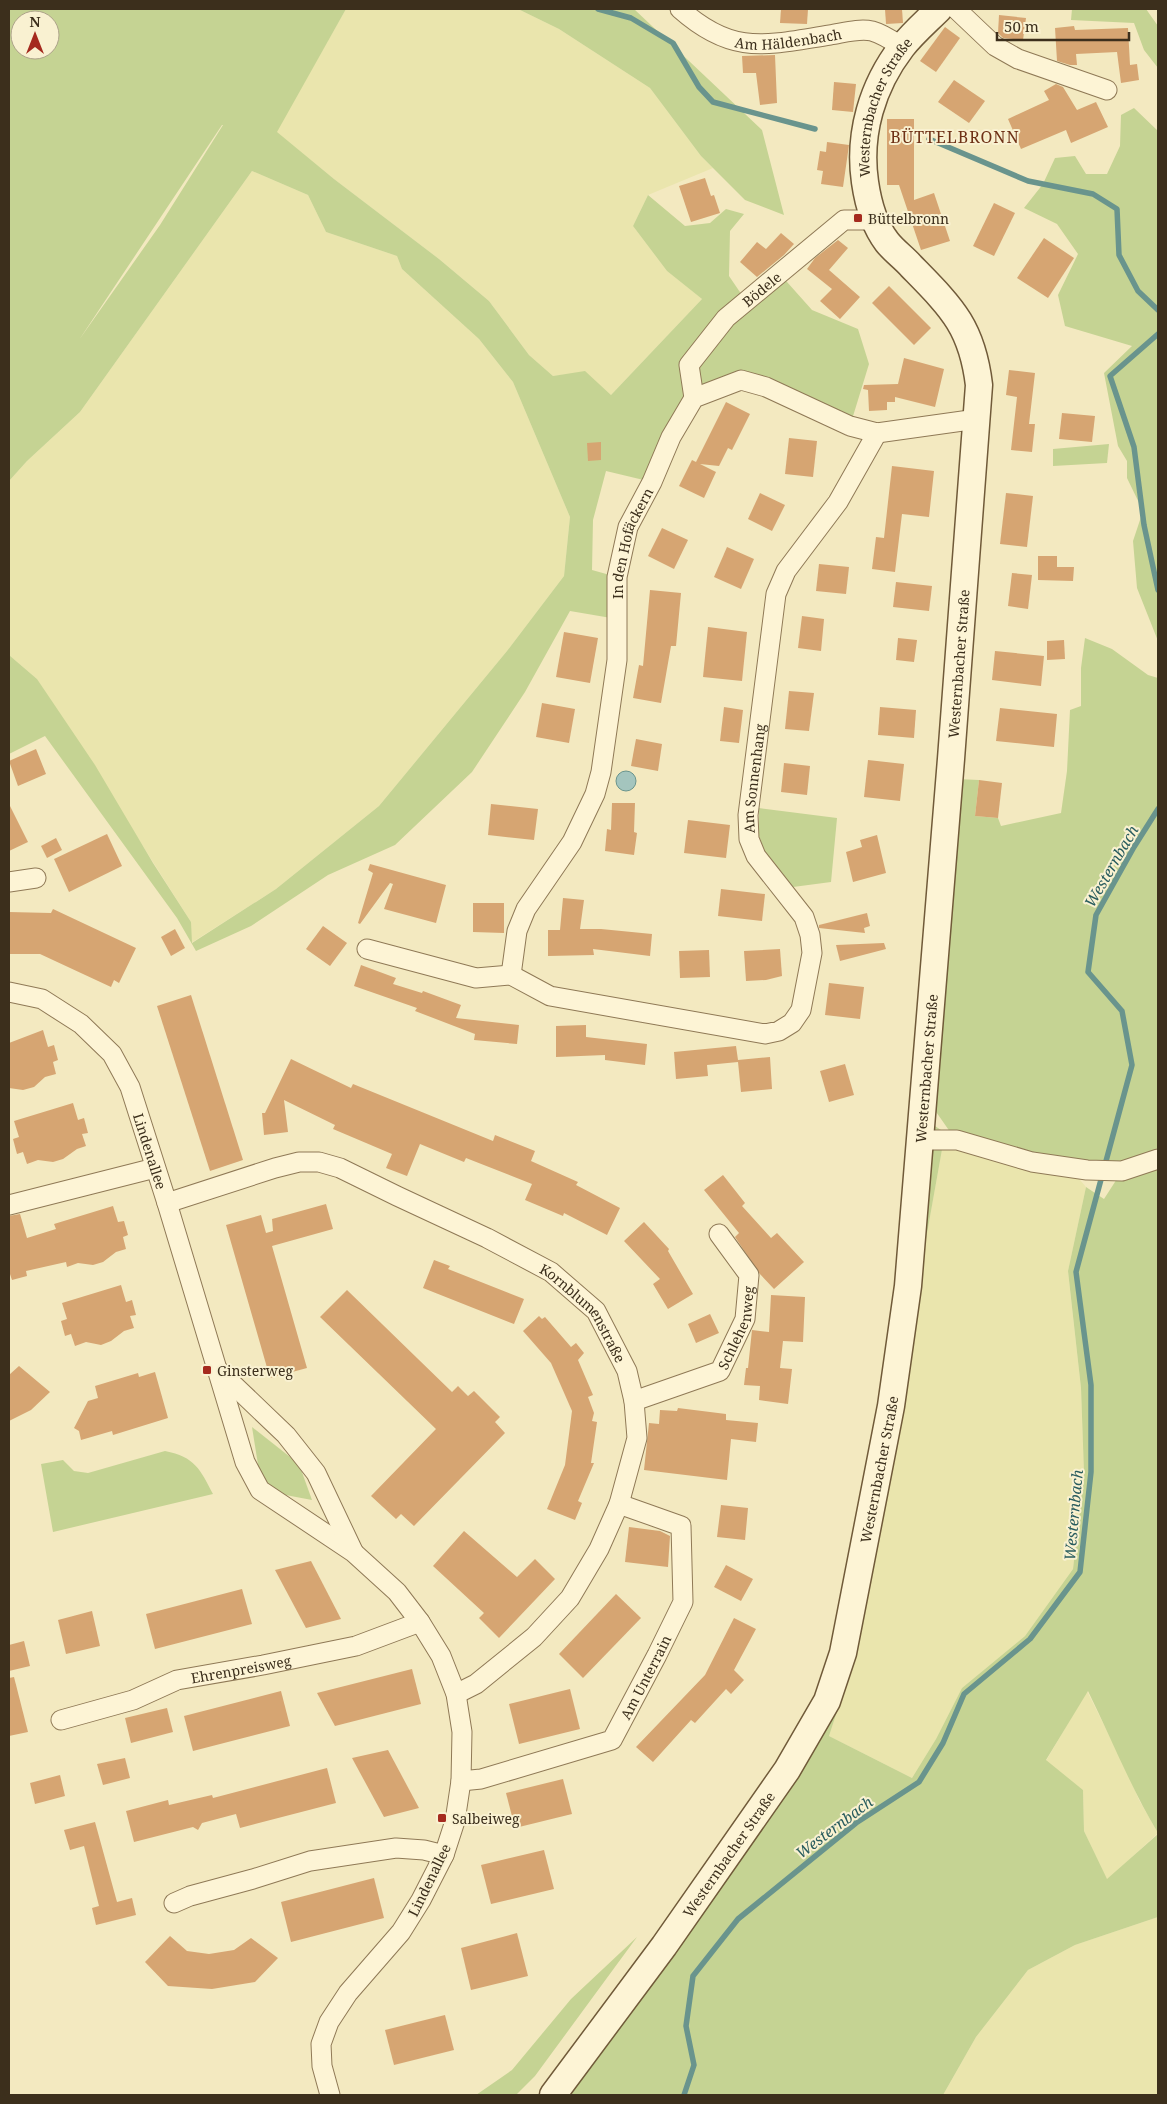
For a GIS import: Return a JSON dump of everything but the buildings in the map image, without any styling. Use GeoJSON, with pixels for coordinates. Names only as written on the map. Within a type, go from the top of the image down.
{"type":"FeatureCollection","features":[{"type":"Feature","properties":{"kind":"street","name":"Am Häldenbach"},"geometry":{"type":"LineString","coordinates":[[680,9],[699,26],[722,38],[743,44],[765,45],[862,30],[879,34],[902,47]]}},
{"type":"Feature","properties":{"kind":"street","name":"Westernbacher Straße"},"geometry":{"type":"LineString","coordinates":[[553,2095],[664,1946],[787,1770],[827,1701],[843,1653],[891,1406],[908,1286],[979,385],[976,361],[969,338],[955,313],[887,242],[875,220],[867,196],[863,167],[868,112],[881,81],[902,47],[939,9]]}},
{"type":"Feature","properties":{"kind":"street"},"geometry":{"type":"LineString","coordinates":[[956,9],[995,46],[1018,59],[1107,90]]}},
{"type":"Feature","properties":{"kind":"street","name":"Bödele"},"geometry":{"type":"LineString","coordinates":[[694,398],[689,365],[726,318],[844,220],[875,220]]}},
{"type":"Feature","properties":{"kind":"street"},"geometry":{"type":"LineString","coordinates":[[694,398],[741,380],[766,387],[850,426],[877,433],[977,419]]}},
{"type":"Feature","properties":{"kind":"street","name":"In den Hofäckern"},"geometry":{"type":"LineString","coordinates":[[510,975],[517,931],[526,909],[572,842],[595,794],[602,772],[617,660],[617,577],[628,527],[652,482],[671,437],[694,398]]}},
{"type":"Feature","properties":{"kind":"street","name":"Am Sonnenhang"},"geometry":{"type":"LineString","coordinates":[[510,975],[550,996],[766,1034],[779,1031],[792,1023],[801,1010],[812,953],[810,935],[804,917],[756,856],[749,839],[748,815],[776,594],[786,571],[838,502],[877,433]]}},
{"type":"Feature","properties":{"kind":"street"},"geometry":{"type":"LineString","coordinates":[[9,882],[36,878]]}},
{"type":"Feature","properties":{"kind":"street"},"geometry":{"type":"LineString","coordinates":[[367,949],[476,978],[510,975]]}},
{"type":"Feature","properties":{"kind":"street","name":"Lindenallee"},"geometry":{"type":"LineString","coordinates":[[9,992],[42,999],[81,1024],[112,1054],[130,1088],[167,1203],[245,1462],[260,1490],[353,1552],[397,1592],[420,1622],[441,1656],[456,1694],[462,1732],[461,1781],[455,1821],[444,1855],[422,1900],[401,1932],[348,1993],[329,2022],[321,2044],[322,2066],[330,2095]]}},
{"type":"Feature","properties":{"kind":"street"},"geometry":{"type":"LineString","coordinates":[[920,1140],[956,1140],[1032,1162],[1087,1170],[1122,1171],[1158,1159]]}},
{"type":"Feature","properties":{"kind":"street","name":"Kornblumenstraße"},"geometry":{"type":"LineString","coordinates":[[167,1203],[274,1168],[299,1162],[319,1162],[340,1168],[486,1238],[551,1272],[596,1311],[627,1371],[634,1401],[638,1438],[619,1504],[599,1549],[570,1598],[534,1637],[476,1684],[456,1694]]}},
{"type":"Feature","properties":{"kind":"street"},"geometry":{"type":"LineString","coordinates":[[9,1205],[155,1168]]}},
{"type":"Feature","properties":{"kind":"street","name":"Schlehenweg"},"geometry":{"type":"LineString","coordinates":[[634,1401],[720,1370],[745,1319],[749,1275],[719,1234]]}},
{"type":"Feature","properties":{"kind":"street","name":"Lindenallee"},"geometry":{"type":"LineString","coordinates":[[216,1369],[286,1435],[316,1473],[353,1552]]}},
{"type":"Feature","properties":{"kind":"street","name":"Am Unterrain"},"geometry":{"type":"LineString","coordinates":[[461,1781],[481,1779],[612,1740],[683,1602],[681,1526],[619,1504]]}},
{"type":"Feature","properties":{"kind":"street","name":"Ehrenpreisweg"},"geometry":{"type":"LineString","coordinates":[[61,1720],[133,1700],[177,1680],[356,1646],[420,1622]]}},
{"type":"Feature","properties":{"kind":"street"},"geometry":{"type":"LineString","coordinates":[[174,1903],[190,1896],[310,1861],[396,1848],[424,1850],[444,1855]]}},
{"type":"Feature","properties":{"kind":"shaded area"},"geometry":{"type":"Polygon","coordinates":[[[346,9],[518,9],[559,29],[650,88],[701,156],[713,168],[648,195],[633,226],[667,271],[702,299],[611,395],[585,372],[553,376],[529,355],[489,301],[439,259],[276,132],[346,9]]]}},
{"type":"Feature","properties":{"kind":"shaded area"},"geometry":{"type":"Polygon","coordinates":[[[252,171],[308,195],[326,232],[397,256],[402,269],[479,339],[513,382],[570,517],[564,576],[507,651],[379,806],[276,889],[191,943],[191,922],[37,679],[9,655],[9,481],[27,461],[80,412],[252,171]]]}},
{"type":"Feature","properties":{"kind":"shaded area"},"geometry":{"type":"Polygon","coordinates":[[[943,1144],[1069,1167],[1086,1187],[1068,1271],[1081,1388],[1084,1473],[1073,1569],[1025,1636],[962,1688],[936,1739],[912,1778],[829,1736],[847,1681],[943,1144]]]}},
{"type":"Feature","properties":{"kind":"shaded area"},"geometry":{"type":"Polygon","coordinates":[[[1087,1691],[1126,1769],[1139,1800],[1158,1833],[1107,1880],[1084,1831],[1083,1790],[1046,1761],[1087,1691]]]}},
{"type":"Feature","properties":{"kind":"shaded area"},"geometry":{"type":"Polygon","coordinates":[[[1158,1917],[1158,2095],[943,2095],[976,2037],[1028,1970],[1075,1945],[1158,1917]]]}},
{"type":"Feature","properties":{"kind":"green space"},"geometry":{"type":"Polygon","coordinates":[[[9,9],[346,9],[277,132],[334,179],[439,259],[489,301],[529,355],[553,376],[585,371],[611,395],[702,299],[667,271],[633,226],[648,195],[685,226],[710,223],[726,209],[744,214],[730,231],[729,276],[746,301],[779,273],[812,310],[858,329],[869,364],[850,426],[741,380],[694,398],[652,482],[606,471],[593,520],[592,570],[617,577],[617,619],[570,611],[525,692],[472,772],[395,845],[328,875],[251,926],[196,951],[177,918],[45,736],[9,754],[9,655],[37,679],[95,765],[153,863],[191,922],[192,943],[276,889],[379,806],[507,651],[564,576],[570,517],[513,382],[479,339],[402,269],[397,256],[326,232],[308,195],[252,171],[80,412],[27,461],[9,481],[9,9]],[[223,125],[79,340],[160,225],[223,125]]]}},
{"type":"Feature","properties":{"kind":"green space"},"geometry":{"type":"Polygon","coordinates":[[[518,9],[634,9],[762,130],[784,215],[745,200],[701,156],[650,88],[559,29],[518,9]]]}},
{"type":"Feature","properties":{"kind":"green space"},"geometry":{"type":"Polygon","coordinates":[[[1072,9],[1146,9],[1158,26],[1158,68],[1144,50],[1134,23],[1071,20],[1072,9]]]}},
{"type":"Feature","properties":{"kind":"green space"},"geometry":{"type":"Polygon","coordinates":[[[1134,108],[1158,131],[1158,641],[1137,588],[1133,541],[1143,511],[1127,478],[1127,461],[1118,446],[1104,373],[1132,346],[1065,326],[1058,295],[1078,254],[1057,224],[1024,208],[1043,184],[1055,158],[1075,156],[1086,174],[1107,174],[1120,146],[1121,115],[1134,108]]]}},
{"type":"Feature","properties":{"kind":"green space"},"geometry":{"type":"Polygon","coordinates":[[[1109,444],[1107,463],[1053,466],[1053,449],[1109,444]]]}},
{"type":"Feature","properties":{"kind":"green space"},"geometry":{"type":"Polygon","coordinates":[[[1085,638],[1112,649],[1148,675],[1158,678],[1158,1833],[1130,1781],[1088,1691],[1046,1760],[1083,1790],[1084,1831],[1107,1879],[1158,1834],[1158,1917],[1075,1945],[1028,1970],[976,2037],[943,2095],[553,2095],[787,1770],[843,1653],[921,1117],[955,1139],[932,1106],[957,779],[979,780],[975,816],[998,818],[1001,826],[1061,813],[1067,771],[1070,710],[1081,706],[1081,668],[1085,638]],[[943,1144],[847,1681],[829,1736],[912,1778],[936,1739],[962,1688],[1025,1636],[1073,1569],[1084,1473],[1081,1388],[1068,1271],[1086,1187],[1104,1199],[1122,1171],[943,1144]]]}},
{"type":"Feature","properties":{"kind":"green space"},"geometry":{"type":"Polygon","coordinates":[[[759,808],[837,818],[831,882],[793,887],[766,855],[759,836],[759,808]]]}},
{"type":"Feature","properties":{"kind":"green space"},"geometry":{"type":"Polygon","coordinates":[[[252,1427],[299,1464],[312,1500],[275,1493],[259,1471],[252,1427]]]}},
{"type":"Feature","properties":{"kind":"green space"},"geometry":{"type":"Polygon","coordinates":[[[165,1451],[183,1457],[195,1465],[213,1494],[53,1532],[41,1464],[63,1460],[74,1471],[88,1473],[165,1451]]]}},
{"type":"Feature","properties":{"kind":"green space"},"geometry":{"type":"Polygon","coordinates":[[[637,1937],[535,2076],[516,2095],[476,2095],[512,2070],[571,1999],[637,1937]]]}},
{"type":"Feature","properties":{"kind":"water"},"geometry":{"type":"Polygon","coordinates":[[[626,771],[633,774],[636,781],[633,788],[626,791],[619,788],[616,781],[619,774],[626,771]]]}},
{"type":"Feature","properties":{"kind":"waterway"},"geometry":{"type":"LineString","coordinates":[[598,9],[631,18],[673,43],[699,87],[713,102],[815,129]]}},
{"type":"Feature","properties":{"kind":"waterway"},"geometry":{"type":"LineString","coordinates":[[929,139],[1028,181],[1093,194],[1117,209],[1119,255],[1138,291],[1158,310]]}},
{"type":"Feature","properties":{"kind":"waterway","name":"Westernbach"},"geometry":{"type":"LineString","coordinates":[[1158,334],[1110,376],[1134,447],[1144,525],[1158,590]]}},
{"type":"Feature","properties":{"kind":"waterway","name":"Westernbach"},"geometry":{"type":"LineString","coordinates":[[684,2095],[694,2065],[686,2026],[693,1976],[738,1919],[856,1823],[919,1782],[943,1743],[964,1694],[1030,1639],[1080,1572],[1091,1472],[1091,1385],[1076,1272],[1132,1065],[1122,1011],[1088,972],[1096,915],[1134,847],[1158,809]]}},
{"type":"Feature","properties":{"kind":"place","name":"Büttelbronn"},"geometry":{"type":"Point","coordinates":[858,218]}},
{"type":"Feature","properties":{"kind":"place","name":"Ginsterweg"},"geometry":{"type":"Point","coordinates":[207,1370]}},
{"type":"Feature","properties":{"kind":"place","name":"Salbeiweg"},"geometry":{"type":"Point","coordinates":[442,1818]}},
{"type":"Feature","properties":{"kind":"district","name":"BÜTTELBRONN"},"geometry":{"type":"Point","coordinates":[955,137]}}]}
